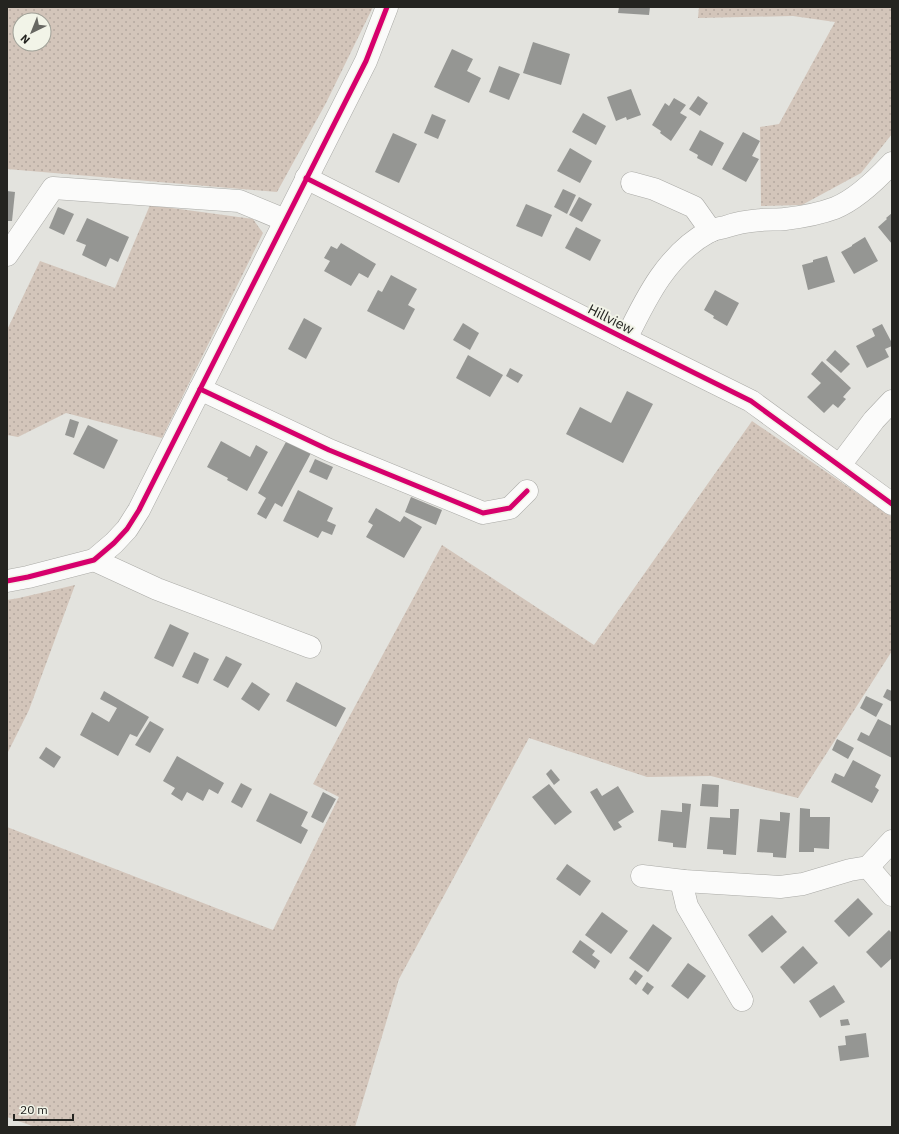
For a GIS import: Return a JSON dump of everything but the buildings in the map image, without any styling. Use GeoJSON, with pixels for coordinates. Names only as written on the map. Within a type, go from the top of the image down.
{"type":"FeatureCollection","features":[{"type":"Feature","properties":{"kind":"street"},"geometry":{"type":"LineString","coordinates":[[7,581],[94,560],[128,529],[139,510],[226,335],[267,259],[306,178],[366,61],[387,7]]}},
{"type":"Feature","properties":{"kind":"street"},"geometry":{"type":"LineString","coordinates":[[626,339],[651,290],[662,274],[679,254],[711,231],[736,223],[808,216],[836,207],[861,192],[892,162]]}},
{"type":"Feature","properties":{"kind":"street","name":"Hillview"},"geometry":{"type":"LineString","coordinates":[[306,178],[751,401],[892,504]]}},
{"type":"Feature","properties":{"kind":"street"},"geometry":{"type":"LineString","coordinates":[[632,183],[654,188],[694,207],[711,231]]}},
{"type":"Feature","properties":{"kind":"street"},"geometry":{"type":"LineString","coordinates":[[7,255],[53,188],[239,201],[285,220]]}},
{"type":"Feature","properties":{"kind":"street"},"geometry":{"type":"LineString","coordinates":[[200,389],[329,450],[483,513],[510,508],[527,491]]}},
{"type":"Feature","properties":{"kind":"street"},"geometry":{"type":"LineString","coordinates":[[840,465],[874,420],[892,401]]}},
{"type":"Feature","properties":{"kind":"street"},"geometry":{"type":"LineString","coordinates":[[94,560],[157,589],[310,647]]}},
{"type":"Feature","properties":{"kind":"street"},"geometry":{"type":"LineString","coordinates":[[642,876],[684,881],[780,886],[803,884],[850,870],[868,867],[892,841]]}},
{"type":"Feature","properties":{"kind":"street"},"geometry":{"type":"LineString","coordinates":[[868,867],[892,895]]}},
{"type":"Feature","properties":{"kind":"street"},"geometry":{"type":"LineString","coordinates":[[684,881],[682,885],[687,906],[742,1000]]}},
{"type":"Feature","properties":{"kind":"shaded area"},"geometry":{"type":"Polygon","coordinates":[[[7,7],[373,7],[326,103],[277,192],[7,169],[7,7]]]}},
{"type":"Feature","properties":{"kind":"shaded area"},"geometry":{"type":"Polygon","coordinates":[[[699,7],[892,7],[892,134],[861,173],[802,205],[761,206],[760,127],[779,124],[835,22],[793,16],[698,18],[699,7]]]}},
{"type":"Feature","properties":{"kind":"shaded area"},"geometry":{"type":"Polygon","coordinates":[[[150,205],[253,219],[263,233],[162,438],[66,413],[18,437],[7,435],[7,330],[40,261],[115,288],[150,205]]]}},
{"type":"Feature","properties":{"kind":"shaded area"},"geometry":{"type":"Polygon","coordinates":[[[752,421],[892,517],[892,651],[798,798],[711,776],[647,777],[529,738],[399,979],[355,1127],[35,1127],[7,1117],[7,827],[273,930],[339,797],[313,784],[442,545],[594,645],[752,421]]]}},
{"type":"Feature","properties":{"kind":"shaded area"},"geometry":{"type":"Polygon","coordinates":[[[75,585],[29,710],[7,754],[7,600],[75,585]]]}},
{"type":"Feature","properties":{"kind":"cycle path"},"geometry":{"type":"LineString","coordinates":[[7,581],[94,560],[114,543],[127,529],[139,510],[366,61],[387,7]]}},
{"type":"Feature","properties":{"kind":"cycle path"},"geometry":{"type":"LineString","coordinates":[[306,178],[751,401],[892,504]]}},
{"type":"Feature","properties":{"kind":"cycle path"},"geometry":{"type":"LineString","coordinates":[[200,389],[329,450],[483,513],[510,508],[527,491]]}}]}
